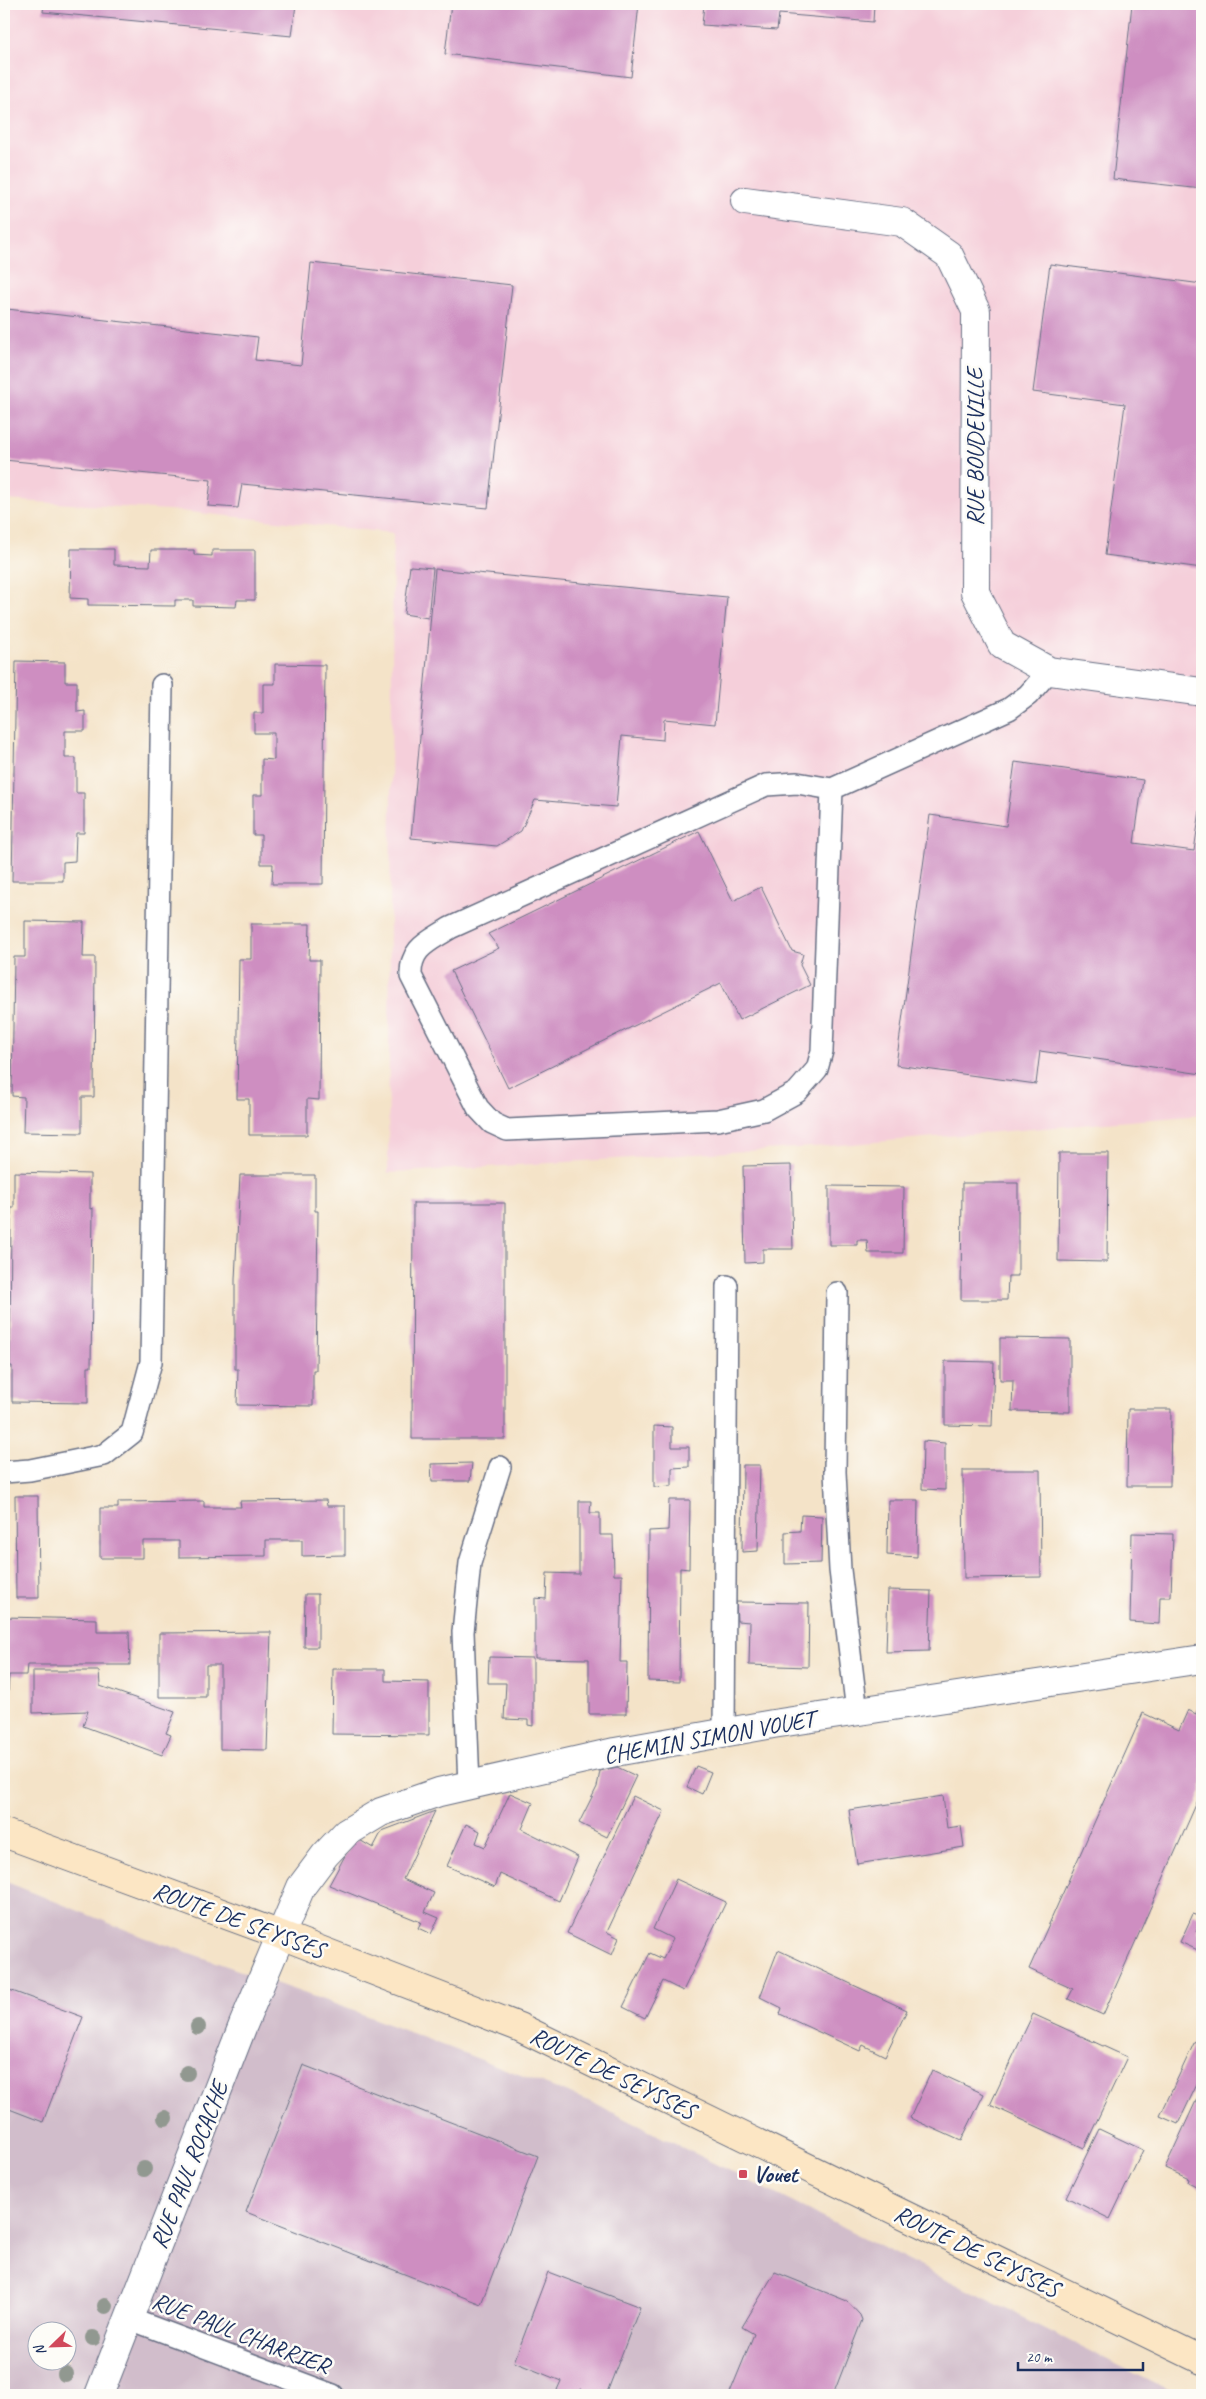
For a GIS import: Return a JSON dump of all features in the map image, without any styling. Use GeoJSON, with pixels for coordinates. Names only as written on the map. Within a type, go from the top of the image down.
{"type":"FeatureCollection","features":[{"type":"Feature","properties":{"kind":"main road","name":"ROUTE DE SEYSSES"},"geometry":{"type":"LineString","coordinates":[[4,1833],[281,1935],[519,2027],[1202,2360]]}},
{"type":"Feature","properties":{"kind":"street","name":"RUE BOUDEVILLE"},"geometry":{"type":"LineString","coordinates":[[745,201],[902,222],[949,255],[976,311],[975,592],[1002,645],[1049,671],[1202,692]]}},
{"type":"Feature","properties":{"kind":"street","name":"CHEMIN SIMON VOUET"},"geometry":{"type":"LineString","coordinates":[[281,1935],[301,1887],[325,1855],[346,1833],[380,1812],[439,1792],[615,1752],[724,1733],[1202,1659]]}},
{"type":"Feature","properties":{"kind":"street","name":"RUE PAUL ROCACHE"},"geometry":{"type":"LineString","coordinates":[[100,2395],[243,2025],[281,1935]]}},
{"type":"Feature","properties":{"kind":"lane"},"geometry":{"type":"LineString","coordinates":[[832,789],[822,1052],[817,1069],[797,1092],[764,1110],[718,1120],[507,1130],[492,1123],[478,1108],[411,976],[411,962],[419,948],[450,928],[766,786],[797,783],[832,789],[1009,708],[1028,694],[1049,671]]}},
{"type":"Feature","properties":{"kind":"lane"},"geometry":{"type":"LineString","coordinates":[[4,1472],[30,1470],[104,1455],[132,1434],[151,1362],[162,685]]}},
{"type":"Feature","properties":{"kind":"lane"},"geometry":{"type":"LineString","coordinates":[[724,1733],[727,1286]]}},
{"type":"Feature","properties":{"kind":"lane"},"geometry":{"type":"LineString","coordinates":[[837,1293],[835,1472],[840,1570],[857,1712]]}},
{"type":"Feature","properties":{"kind":"lane"},"geometry":{"type":"LineString","coordinates":[[469,1786],[463,1632],[470,1563],[500,1467]]}},
{"type":"Feature","properties":{"kind":"lane","name":"RUE PAUL CHARRIER"},"geometry":{"type":"LineString","coordinates":[[130,2319],[333,2395]]}},
{"type":"Feature","properties":{"kind":"shaded area"},"geometry":{"type":"Polygon","coordinates":[[[4,4],[1202,4],[1202,1115],[828,1146],[388,1173],[393,533],[169,510],[4,500],[4,4]]]}},
{"type":"Feature","properties":{"kind":"shaded area"},"geometry":{"type":"Polygon","coordinates":[[[4,1881],[144,1937],[346,2008],[591,2102],[1172,2392],[1173,2395],[4,2395],[4,1881]]]}},
{"type":"Feature","properties":{"kind":"building"},"geometry":{"type":"Polygon","coordinates":[[[44,4],[296,4],[292,36],[43,12],[44,4]]]}},
{"type":"Feature","properties":{"kind":"building"},"geometry":{"type":"Polygon","coordinates":[[[451,4],[639,4],[631,77],[445,54],[451,4]]]}},
{"type":"Feature","properties":{"kind":"building"},"geometry":{"type":"Polygon","coordinates":[[[704,4],[874,4],[873,22],[779,14],[777,30],[702,25],[704,4]]]}},
{"type":"Feature","properties":{"kind":"building"},"geometry":{"type":"Polygon","coordinates":[[[1132,4],[1202,4],[1202,189],[1113,179],[1132,4]]]}},
{"type":"Feature","properties":{"kind":"building"},"geometry":{"type":"Polygon","coordinates":[[[311,263],[512,285],[488,508],[242,484],[238,508],[208,506],[211,480],[4,460],[4,333],[6,333],[7,309],[258,337],[255,360],[301,365],[311,263]]]}},
{"type":"Feature","properties":{"kind":"building"},"geometry":{"type":"Polygon","coordinates":[[[1050,264],[1202,284],[1202,568],[1105,555],[1125,404],[1033,392],[1050,264]]]}},
{"type":"Feature","properties":{"kind":"building"},"geometry":{"type":"Polygon","coordinates":[[[71,549],[114,549],[114,565],[150,566],[151,550],[194,550],[194,555],[212,556],[212,550],[255,550],[255,600],[237,600],[236,607],[193,606],[193,600],[175,600],[175,606],[88,605],[88,599],[70,598],[71,549]]]}},
{"type":"Feature","properties":{"kind":"building"},"geometry":{"type":"Polygon","coordinates":[[[410,566],[433,568],[428,618],[404,614],[410,566]]]}},
{"type":"Feature","properties":{"kind":"building"},"geometry":{"type":"Polygon","coordinates":[[[435,569],[727,597],[715,724],[664,719],[663,740],[622,736],[616,807],[535,800],[521,831],[497,846],[411,838],[435,569]]]}},
{"type":"Feature","properties":{"kind":"building"},"geometry":{"type":"Polygon","coordinates":[[[16,661],[65,662],[65,682],[77,682],[77,712],[85,711],[85,731],[65,731],[65,758],[76,758],[76,793],[84,793],[84,833],[76,833],[75,861],[63,862],[63,881],[12,881],[16,661]]]}},
{"type":"Feature","properties":{"kind":"building"},"geometry":{"type":"Polygon","coordinates":[[[275,664],[325,665],[323,884],[272,884],[273,864],[261,864],[261,835],[253,835],[253,795],[262,795],[262,759],[274,760],[274,733],[254,733],[254,713],[263,713],[263,684],[275,684],[275,664]]]}},
{"type":"Feature","properties":{"kind":"building"},"geometry":{"type":"Polygon","coordinates":[[[1015,762],[1143,780],[1134,843],[1194,851],[1202,797],[1202,1074],[1040,1051],[1036,1084],[896,1065],[930,815],[1006,826],[1015,762]]]}},
{"type":"Feature","properties":{"kind":"building"},"geometry":{"type":"Polygon","coordinates":[[[699,831],[733,901],[761,887],[792,951],[803,954],[800,965],[810,985],[739,1020],[721,983],[508,1088],[451,971],[499,948],[488,934],[699,831]]]}},
{"type":"Feature","properties":{"kind":"building"},"geometry":{"type":"Polygon","coordinates":[[[25,921],[84,922],[83,957],[95,957],[94,1097],[82,1097],[82,1133],[23,1132],[24,1097],[12,1096],[14,957],[25,957],[25,921]]]}},
{"type":"Feature","properties":{"kind":"building"},"geometry":{"type":"Polygon","coordinates":[[[251,924],[310,924],[309,960],[320,960],[319,1100],[307,1099],[307,1135],[249,1135],[249,1099],[237,1099],[239,959],[251,959],[251,924]]]}},
{"type":"Feature","properties":{"kind":"building"},"geometry":{"type":"Polygon","coordinates":[[[1059,1153],[1108,1153],[1107,1262],[1058,1261],[1059,1153]]]}},
{"type":"Feature","properties":{"kind":"building"},"geometry":{"type":"Polygon","coordinates":[[[791,1165],[793,1249],[763,1249],[763,1262],[745,1263],[743,1166],[791,1165]]]}},
{"type":"Feature","properties":{"kind":"building"},"geometry":{"type":"Polygon","coordinates":[[[14,1172],[90,1174],[90,1209],[93,1208],[91,1367],[88,1367],[88,1403],[12,1402],[12,1366],[10,1366],[11,1208],[14,1208],[14,1172]]]}},
{"type":"Feature","properties":{"kind":"building"},"geometry":{"type":"Polygon","coordinates":[[[240,1175],[315,1175],[315,1211],[318,1211],[316,1370],[313,1370],[313,1406],[237,1405],[238,1369],[235,1369],[235,1280],[240,1175]]]}},
{"type":"Feature","properties":{"kind":"building"},"geometry":{"type":"Polygon","coordinates":[[[962,1183],[1018,1183],[1018,1276],[1008,1276],[1007,1300],[961,1300],[962,1183]]]}},
{"type":"Feature","properties":{"kind":"building"},"geometry":{"type":"Polygon","coordinates":[[[829,1186],[904,1187],[903,1253],[868,1253],[867,1240],[857,1240],[857,1245],[829,1245],[829,1186]]]}},
{"type":"Feature","properties":{"kind":"building"},"geometry":{"type":"Polygon","coordinates":[[[413,1203],[505,1203],[505,1439],[412,1439],[413,1203]]]}},
{"type":"Feature","properties":{"kind":"building"},"geometry":{"type":"Polygon","coordinates":[[[1000,1338],[1070,1339],[1070,1412],[1012,1411],[1013,1380],[1000,1380],[1000,1338]]]}},
{"type":"Feature","properties":{"kind":"building"},"geometry":{"type":"Polygon","coordinates":[[[945,1361],[994,1362],[992,1426],[945,1425],[945,1361]]]}},
{"type":"Feature","properties":{"kind":"building"},"geometry":{"type":"Polygon","coordinates":[[[4,1369],[8,1369],[5,1393],[4,1393],[4,1369]]]}},
{"type":"Feature","properties":{"kind":"building"},"geometry":{"type":"Polygon","coordinates":[[[1128,1409],[1171,1409],[1170,1486],[1127,1486],[1128,1409]]]}},
{"type":"Feature","properties":{"kind":"building"},"geometry":{"type":"Polygon","coordinates":[[[654,1426],[672,1427],[672,1447],[689,1447],[689,1467],[672,1468],[672,1486],[654,1487],[654,1426]]]}},
{"type":"Feature","properties":{"kind":"building"},"geometry":{"type":"Polygon","coordinates":[[[923,1441],[945,1443],[945,1490],[922,1489],[923,1441]]]}},
{"type":"Feature","properties":{"kind":"building"},"geometry":{"type":"Polygon","coordinates":[[[472,1463],[470,1481],[432,1481],[431,1464],[472,1463]]]}},
{"type":"Feature","properties":{"kind":"building"},"geometry":{"type":"Polygon","coordinates":[[[743,1465],[760,1465],[758,1551],[742,1552],[743,1465]]]}},
{"type":"Feature","properties":{"kind":"building"},"geometry":{"type":"Polygon","coordinates":[[[963,1470],[1040,1470],[1041,1577],[964,1578],[963,1470]]]}},
{"type":"Feature","properties":{"kind":"building"},"geometry":{"type":"Polygon","coordinates":[[[15,1496],[38,1496],[39,1598],[16,1598],[15,1496]]]}},
{"type":"Feature","properties":{"kind":"building"},"geometry":{"type":"Polygon","coordinates":[[[326,1500],[327,1506],[345,1506],[345,1555],[302,1556],[302,1540],[266,1540],[266,1556],[179,1557],[179,1541],[143,1541],[143,1558],[100,1558],[100,1508],[118,1508],[118,1502],[204,1501],[204,1507],[241,1507],[240,1501],[326,1500]]]}},
{"type":"Feature","properties":{"kind":"building"},"geometry":{"type":"Polygon","coordinates":[[[669,1500],[690,1500],[689,1569],[680,1568],[679,1682],[648,1681],[649,1531],[668,1530],[669,1500]]]}},
{"type":"Feature","properties":{"kind":"building"},"geometry":{"type":"Polygon","coordinates":[[[888,1500],[918,1500],[917,1557],[887,1555],[888,1500]]]}},
{"type":"Feature","properties":{"kind":"building"},"geometry":{"type":"Polygon","coordinates":[[[579,1501],[591,1501],[590,1513],[600,1513],[600,1535],[613,1535],[614,1575],[622,1575],[620,1662],[627,1662],[626,1714],[589,1714],[589,1659],[535,1658],[535,1598],[546,1599],[547,1573],[579,1574],[579,1501]]]}},
{"type":"Feature","properties":{"kind":"building"},"geometry":{"type":"Polygon","coordinates":[[[801,1515],[822,1516],[821,1563],[785,1564],[785,1532],[800,1531],[801,1515]]]}},
{"type":"Feature","properties":{"kind":"building"},"geometry":{"type":"Polygon","coordinates":[[[1132,1533],[1173,1534],[1171,1597],[1160,1597],[1159,1624],[1130,1622],[1132,1533]]]}},
{"type":"Feature","properties":{"kind":"building"},"geometry":{"type":"Polygon","coordinates":[[[888,1590],[931,1591],[929,1651],[886,1652],[888,1590]]]}},
{"type":"Feature","properties":{"kind":"building"},"geometry":{"type":"Polygon","coordinates":[[[305,1594],[318,1594],[318,1647],[304,1647],[305,1594]]]}},
{"type":"Feature","properties":{"kind":"building"},"geometry":{"type":"Polygon","coordinates":[[[736,1602],[809,1603],[808,1667],[749,1665],[750,1622],[737,1621],[736,1602]]]}},
{"type":"Feature","properties":{"kind":"building"},"geometry":{"type":"Polygon","coordinates":[[[4,1617],[97,1619],[97,1632],[129,1632],[130,1665],[27,1665],[26,1675],[9,1675],[8,1696],[4,1696],[4,1617]]]}},
{"type":"Feature","properties":{"kind":"building"},"geometry":{"type":"Polygon","coordinates":[[[271,1632],[267,1750],[220,1749],[220,1665],[206,1665],[206,1697],[159,1697],[159,1633],[271,1632]]]}},
{"type":"Feature","properties":{"kind":"building"},"geometry":{"type":"Polygon","coordinates":[[[489,1657],[533,1658],[533,1726],[528,1725],[528,1720],[504,1719],[506,1683],[488,1683],[489,1657]]]}},
{"type":"Feature","properties":{"kind":"building"},"geometry":{"type":"Polygon","coordinates":[[[333,1669],[385,1669],[385,1681],[429,1682],[429,1735],[332,1734],[333,1669]]]}},
{"type":"Feature","properties":{"kind":"building"},"geometry":{"type":"Polygon","coordinates":[[[33,1671],[99,1671],[100,1686],[175,1712],[166,1733],[171,1735],[162,1755],[83,1726],[88,1711],[33,1713],[33,1671]]]}},
{"type":"Feature","properties":{"kind":"building"},"geometry":{"type":"Polygon","coordinates":[[[1200,1704],[1202,1704],[1202,1791],[1103,2015],[1068,1999],[1073,1989],[1029,1969],[1143,1713],[1179,1730],[1188,1710],[1196,1714],[1200,1704]]]}},
{"type":"Feature","properties":{"kind":"building"},"geometry":{"type":"Polygon","coordinates":[[[696,1766],[711,1772],[702,1794],[687,1787],[696,1766]]]}},
{"type":"Feature","properties":{"kind":"building"},"geometry":{"type":"Polygon","coordinates":[[[617,1767],[636,1776],[607,1837],[579,1823],[597,1787],[600,1771],[617,1767]]]}},
{"type":"Feature","properties":{"kind":"building"},"geometry":{"type":"Polygon","coordinates":[[[510,1793],[533,1803],[522,1829],[578,1857],[559,1901],[500,1874],[495,1887],[447,1866],[466,1824],[480,1831],[476,1843],[485,1847],[510,1793]]]}},
{"type":"Feature","properties":{"kind":"building"},"geometry":{"type":"Polygon","coordinates":[[[633,1796],[664,1811],[607,1932],[619,1938],[612,1955],[567,1933],[633,1796]]]}},
{"type":"Feature","properties":{"kind":"building"},"geometry":{"type":"Polygon","coordinates":[[[943,1796],[947,1828],[961,1826],[964,1847],[857,1864],[849,1810],[943,1796]]]}},
{"type":"Feature","properties":{"kind":"building"},"geometry":{"type":"Polygon","coordinates":[[[435,1811],[403,1879],[434,1893],[425,1912],[439,1918],[431,1934],[418,1928],[421,1922],[329,1885],[353,1841],[358,1839],[373,1848],[382,1831],[435,1811]]]}},
{"type":"Feature","properties":{"kind":"building"},"geometry":{"type":"Polygon","coordinates":[[[676,1879],[726,1902],[683,1991],[663,1981],[645,2018],[623,2007],[650,1953],[663,1959],[673,1939],[653,1929],[676,1879]]]}},
{"type":"Feature","properties":{"kind":"building"},"geometry":{"type":"Polygon","coordinates":[[[1193,1914],[1202,1917],[1197,1932],[1202,1934],[1202,1952],[1180,1942],[1193,1914]]]}},
{"type":"Feature","properties":{"kind":"building"},"geometry":{"type":"Polygon","coordinates":[[[778,1950],[907,2010],[885,2056],[863,2045],[860,2051],[780,2014],[782,2008],[760,1997],[778,1950]]]}},
{"type":"Feature","properties":{"kind":"building"},"geometry":{"type":"Polygon","coordinates":[[[4,1988],[83,2017],[43,2122],[4,2107],[4,1988]]]}},
{"type":"Feature","properties":{"kind":"building"},"geometry":{"type":"Polygon","coordinates":[[[1033,2014],[1127,2057],[1084,2148],[990,2105],[1033,2014]]]}},
{"type":"Feature","properties":{"kind":"building"},"geometry":{"type":"Polygon","coordinates":[[[1195,2041],[1202,2045],[1202,2074],[1178,2124],[1160,2116],[1195,2041]]]}},
{"type":"Feature","properties":{"kind":"building"},"geometry":{"type":"Polygon","coordinates":[[[303,2065],[538,2156],[481,2304],[246,2212],[303,2065]]]}},
{"type":"Feature","properties":{"kind":"building"},"geometry":{"type":"Polygon","coordinates":[[[932,2070],[984,2094],[961,2141],[910,2118],[932,2070]]]}},
{"type":"Feature","properties":{"kind":"building"},"geometry":{"type":"Polygon","coordinates":[[[1202,2088],[1202,2189],[1188,2182],[1189,2179],[1165,2168],[1202,2088]]]}},
{"type":"Feature","properties":{"kind":"building"},"geometry":{"type":"Polygon","coordinates":[[[1099,2129],[1143,2150],[1110,2219],[1066,2197],[1099,2129]]]}},
{"type":"Feature","properties":{"kind":"building"},"geometry":{"type":"Polygon","coordinates":[[[548,2272],[640,2307],[606,2395],[597,2395],[581,2389],[579,2395],[571,2395],[557,2390],[561,2381],[514,2362],[548,2272]]]}},
{"type":"Feature","properties":{"kind":"building"},"geometry":{"type":"Polygon","coordinates":[[[775,2272],[847,2301],[860,2315],[862,2320],[833,2395],[729,2395],[754,2334],[742,2327],[775,2272]]]}},
{"type":"Feature","properties":{"kind":"place","name":"Vouet"},"geometry":{"type":"Point","coordinates":[743,2174]}}]}
